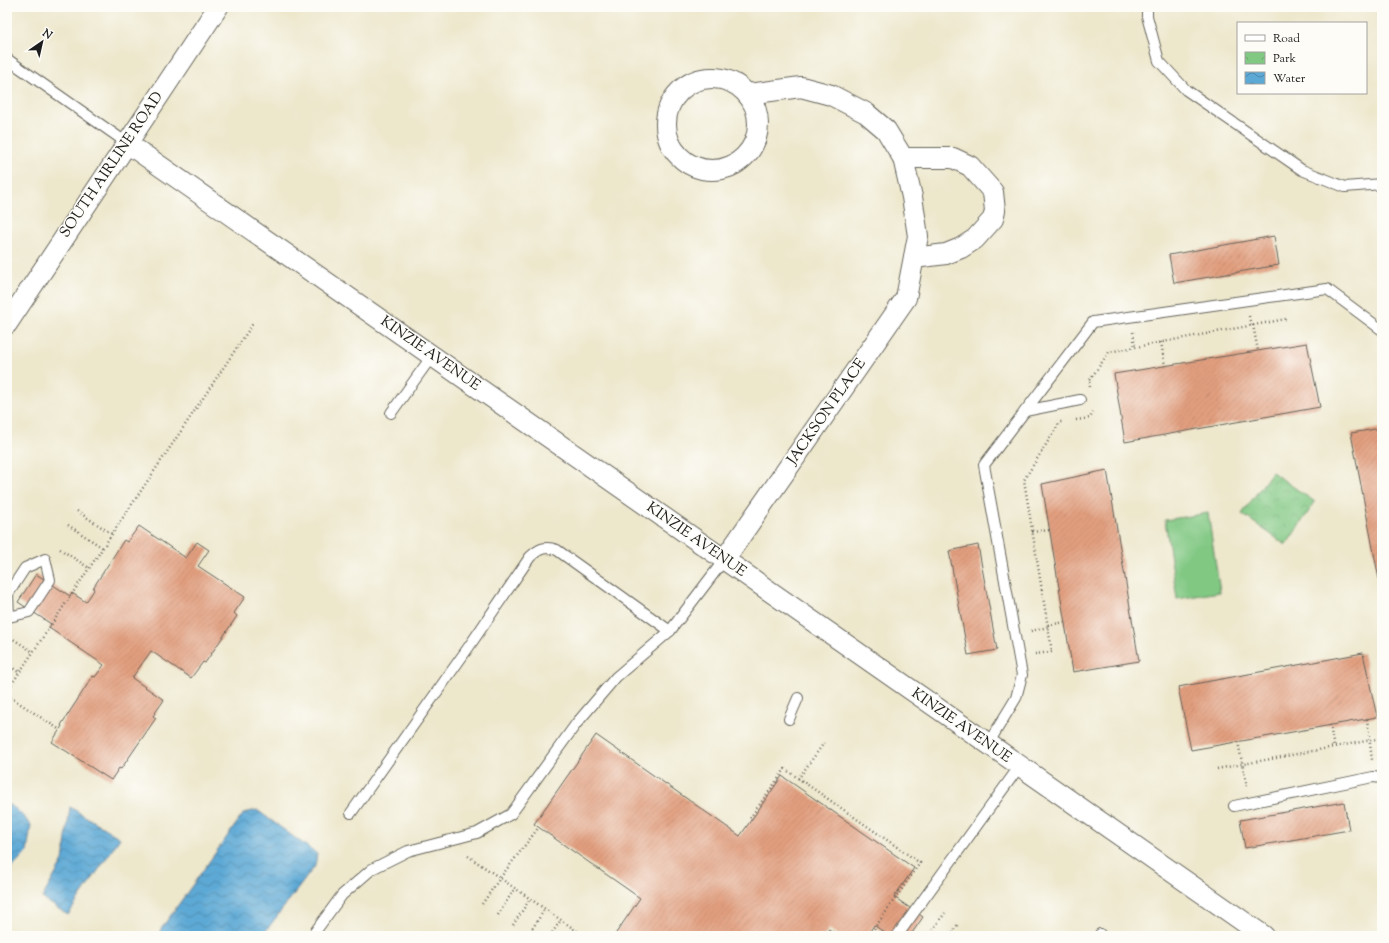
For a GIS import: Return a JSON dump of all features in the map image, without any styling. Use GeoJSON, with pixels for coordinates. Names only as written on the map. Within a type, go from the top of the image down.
{"type":"FeatureCollection","features":[{"type":"Feature","properties":{"kind":"street","name":"SOUTH AIRLINE ROAD"},"geometry":{"type":"LineString","coordinates":[[7,324],[218,7]]}},
{"type":"Feature","properties":{"kind":"street"},"geometry":{"type":"LineString","coordinates":[[708,78],[723,79],[737,84],[748,94],[756,108],[759,123],[756,138],[749,152],[738,162],[724,168],[709,170],[694,166],[681,157],[671,145],[666,130],[667,116],[671,101],[681,90],[693,81],[708,78]]}},
{"type":"Feature","properties":{"kind":"street","name":"JACKSON PLACE"},"geometry":{"type":"LineString","coordinates":[[724,560],[906,298],[918,236],[912,197],[903,158],[886,130],[866,113],[831,95],[802,87],[748,94]]}},
{"type":"Feature","properties":{"kind":"street","name":"KINZIE AVENUE"},"geometry":{"type":"LineString","coordinates":[[127,143],[1264,936]]}},
{"type":"Feature","properties":{"kind":"street"},"geometry":{"type":"LineString","coordinates":[[903,158],[953,158],[970,166],[993,192],[995,211],[993,219],[975,239],[961,248],[946,254],[914,258]]}},
{"type":"Feature","properties":{"kind":"lane"},"geometry":{"type":"LineString","coordinates":[[1147,7],[1147,16],[1159,61],[1186,90],[1302,170],[1345,187],[1382,184]]}},
{"type":"Feature","properties":{"kind":"lane"},"geometry":{"type":"LineString","coordinates":[[7,59],[127,143]]}},
{"type":"Feature","properties":{"kind":"lane"},"geometry":{"type":"LineString","coordinates":[[988,744],[1016,698],[1022,675],[984,465],[1093,322],[1327,289],[1382,330]]}},
{"type":"Feature","properties":{"kind":"lane"},"geometry":{"type":"LineString","coordinates":[[391,413],[432,356]]}},
{"type":"Feature","properties":{"kind":"lane"},"geometry":{"type":"LineString","coordinates":[[1025,411],[1080,400]]}},
{"type":"Feature","properties":{"kind":"lane"},"geometry":{"type":"LineString","coordinates":[[351,813],[468,648],[530,557],[539,549],[548,547],[557,550],[670,631]]}},
{"type":"Feature","properties":{"kind":"lane"},"geometry":{"type":"LineString","coordinates":[[45,559],[50,580],[29,612],[9,617],[8,594],[25,568],[45,559]]}},
{"type":"Feature","properties":{"kind":"lane"},"geometry":{"type":"LineString","coordinates":[[312,936],[342,895],[372,869],[408,851],[477,833],[511,814],[576,724],[616,677],[670,631],[724,560]]}},
{"type":"Feature","properties":{"kind":"lane"},"geometry":{"type":"LineString","coordinates":[[789,719],[798,698]]}},
{"type":"Feature","properties":{"kind":"lane"},"geometry":{"type":"LineString","coordinates":[[897,936],[1020,767]]}},
{"type":"Feature","properties":{"kind":"lane"},"geometry":{"type":"LineString","coordinates":[[1234,806],[1250,804],[1373,777],[1382,778]]}},
{"type":"Feature","properties":{"kind":"path"},"geometry":{"type":"LineString","coordinates":[[1090,388],[1089,381],[1109,352],[1286,319]]}},
{"type":"Feature","properties":{"kind":"path"},"geometry":{"type":"LineString","coordinates":[[7,692],[254,322]]}},
{"type":"Feature","properties":{"kind":"path"},"geometry":{"type":"LineString","coordinates":[[1254,325],[1258,351]]}},
{"type":"Feature","properties":{"kind":"path"},"geometry":{"type":"LineString","coordinates":[[1161,342],[1165,366]]}},
{"type":"Feature","properties":{"kind":"path"},"geometry":{"type":"LineString","coordinates":[[1075,420],[1090,418],[1094,410]]}},
{"type":"Feature","properties":{"kind":"path"},"geometry":{"type":"LineString","coordinates":[[1052,652],[1024,480],[1060,422],[1067,421]]}},
{"type":"Feature","properties":{"kind":"path"},"geometry":{"type":"LineString","coordinates":[[77,511],[112,534]]}},
{"type":"Feature","properties":{"kind":"path"},"geometry":{"type":"LineString","coordinates":[[68,525],[103,548]]}},
{"type":"Feature","properties":{"kind":"path"},"geometry":{"type":"LineString","coordinates":[[1032,532],[1050,530]]}},
{"type":"Feature","properties":{"kind":"path"},"geometry":{"type":"LineString","coordinates":[[54,545],[89,568]]}},
{"type":"Feature","properties":{"kind":"path"},"geometry":{"type":"LineString","coordinates":[[1048,625],[1065,622]]}},
{"type":"Feature","properties":{"kind":"path"},"geometry":{"type":"LineString","coordinates":[[7,635],[33,652]]}},
{"type":"Feature","properties":{"kind":"path"},"geometry":{"type":"LineString","coordinates":[[7,664],[20,673]]}},
{"type":"Feature","properties":{"kind":"path"},"geometry":{"type":"LineString","coordinates":[[7,695],[60,730]]}},
{"type":"Feature","properties":{"kind":"path"},"geometry":{"type":"LineString","coordinates":[[1367,719],[1371,741]]}},
{"type":"Feature","properties":{"kind":"path"},"geometry":{"type":"LineString","coordinates":[[1330,725],[1334,748]]}},
{"type":"Feature","properties":{"kind":"path"},"geometry":{"type":"LineString","coordinates":[[1217,769],[1382,738]]}},
{"type":"Feature","properties":{"kind":"path"},"geometry":{"type":"LineString","coordinates":[[1238,742],[1250,804]]}},
{"type":"Feature","properties":{"kind":"path"},"geometry":{"type":"LineString","coordinates":[[798,779],[824,744]]}},
{"type":"Feature","properties":{"kind":"path"},"geometry":{"type":"LineString","coordinates":[[750,818],[785,769],[920,863],[869,936]]}},
{"type":"Feature","properties":{"kind":"path"},"geometry":{"type":"LineString","coordinates":[[482,904],[539,827]]}},
{"type":"Feature","properties":{"kind":"path"},"geometry":{"type":"LineString","coordinates":[[468,856],[577,931],[574,936]]}},
{"type":"Feature","properties":{"kind":"path"},"geometry":{"type":"LineString","coordinates":[[498,915],[515,888]]}},
{"type":"Feature","properties":{"kind":"path"},"geometry":{"type":"LineString","coordinates":[[513,925],[530,899]]}},
{"type":"Feature","properties":{"kind":"path"},"geometry":{"type":"LineString","coordinates":[[528,935],[546,909]]}},
{"type":"Feature","properties":{"kind":"path"},"geometry":{"type":"LineString","coordinates":[[928,936],[945,913]]}},
{"type":"Feature","properties":{"kind":"path"},"geometry":{"type":"LineString","coordinates":[[550,936],[561,920]]}},
{"type":"Feature","properties":{"kind":"path"},"geometry":{"type":"LineString","coordinates":[[950,936],[959,922]]}},
{"type":"Feature","properties":{"kind":"green space"},"geometry":{"type":"Polygon","coordinates":[[[1272,472],[1315,502],[1286,545],[1242,514],[1272,472]]]}},
{"type":"Feature","properties":{"kind":"green space"},"geometry":{"type":"Polygon","coordinates":[[[1208,513],[1220,592],[1177,599],[1165,520],[1208,513]]]}},
{"type":"Feature","properties":{"kind":"water"},"geometry":{"type":"Polygon","coordinates":[[[7,803],[16,809],[31,825],[27,852],[11,869],[7,868],[7,803]]]}},
{"type":"Feature","properties":{"kind":"water"},"geometry":{"type":"Polygon","coordinates":[[[70,807],[120,838],[68,915],[42,898],[63,861],[70,807]]]}},
{"type":"Feature","properties":{"kind":"water"},"geometry":{"type":"Polygon","coordinates":[[[257,810],[317,854],[315,866],[262,936],[159,936],[161,929],[244,813],[257,810]]]}},
{"type":"Feature","properties":{"kind":"building"},"geometry":{"type":"Polygon","coordinates":[[[1274,236],[1279,265],[1174,283],[1169,255],[1274,236]]]}},
{"type":"Feature","properties":{"kind":"building"},"geometry":{"type":"Polygon","coordinates":[[[1307,343],[1320,407],[1125,442],[1114,374],[1307,343]]]}},
{"type":"Feature","properties":{"kind":"building"},"geometry":{"type":"Polygon","coordinates":[[[1382,428],[1382,590],[1381,590],[1351,433],[1382,428]]]}},
{"type":"Feature","properties":{"kind":"building"},"geometry":{"type":"Polygon","coordinates":[[[1107,470],[1139,661],[1073,672],[1042,484],[1107,470]]]}},
{"type":"Feature","properties":{"kind":"building"},"geometry":{"type":"Polygon","coordinates":[[[139,526],[186,558],[197,542],[209,550],[198,566],[245,597],[234,613],[237,616],[205,663],[203,662],[191,678],[151,651],[132,678],[164,700],[153,716],[156,718],[121,769],[119,768],[111,780],[52,742],[62,726],[61,725],[93,676],[95,677],[104,665],[49,628],[51,624],[18,602],[36,574],[70,596],[72,593],[86,602],[94,590],[93,588],[124,540],[127,542],[139,526]]]}},
{"type":"Feature","properties":{"kind":"building"},"geometry":{"type":"Polygon","coordinates":[[[978,545],[997,650],[968,655],[949,551],[978,545]]]}},
{"type":"Feature","properties":{"kind":"building"},"geometry":{"type":"Polygon","coordinates":[[[1363,653],[1377,717],[1191,750],[1178,687],[1363,653]]]}},
{"type":"Feature","properties":{"kind":"building"},"geometry":{"type":"Polygon","coordinates":[[[596,735],[740,836],[782,776],[914,868],[894,897],[923,917],[910,936],[889,936],[874,925],[867,936],[839,936],[829,929],[824,936],[614,936],[640,898],[534,824],[596,735]]]}},
{"type":"Feature","properties":{"kind":"building"},"geometry":{"type":"Polygon","coordinates":[[[1344,802],[1349,830],[1245,848],[1240,820],[1344,802]]]}}]}
